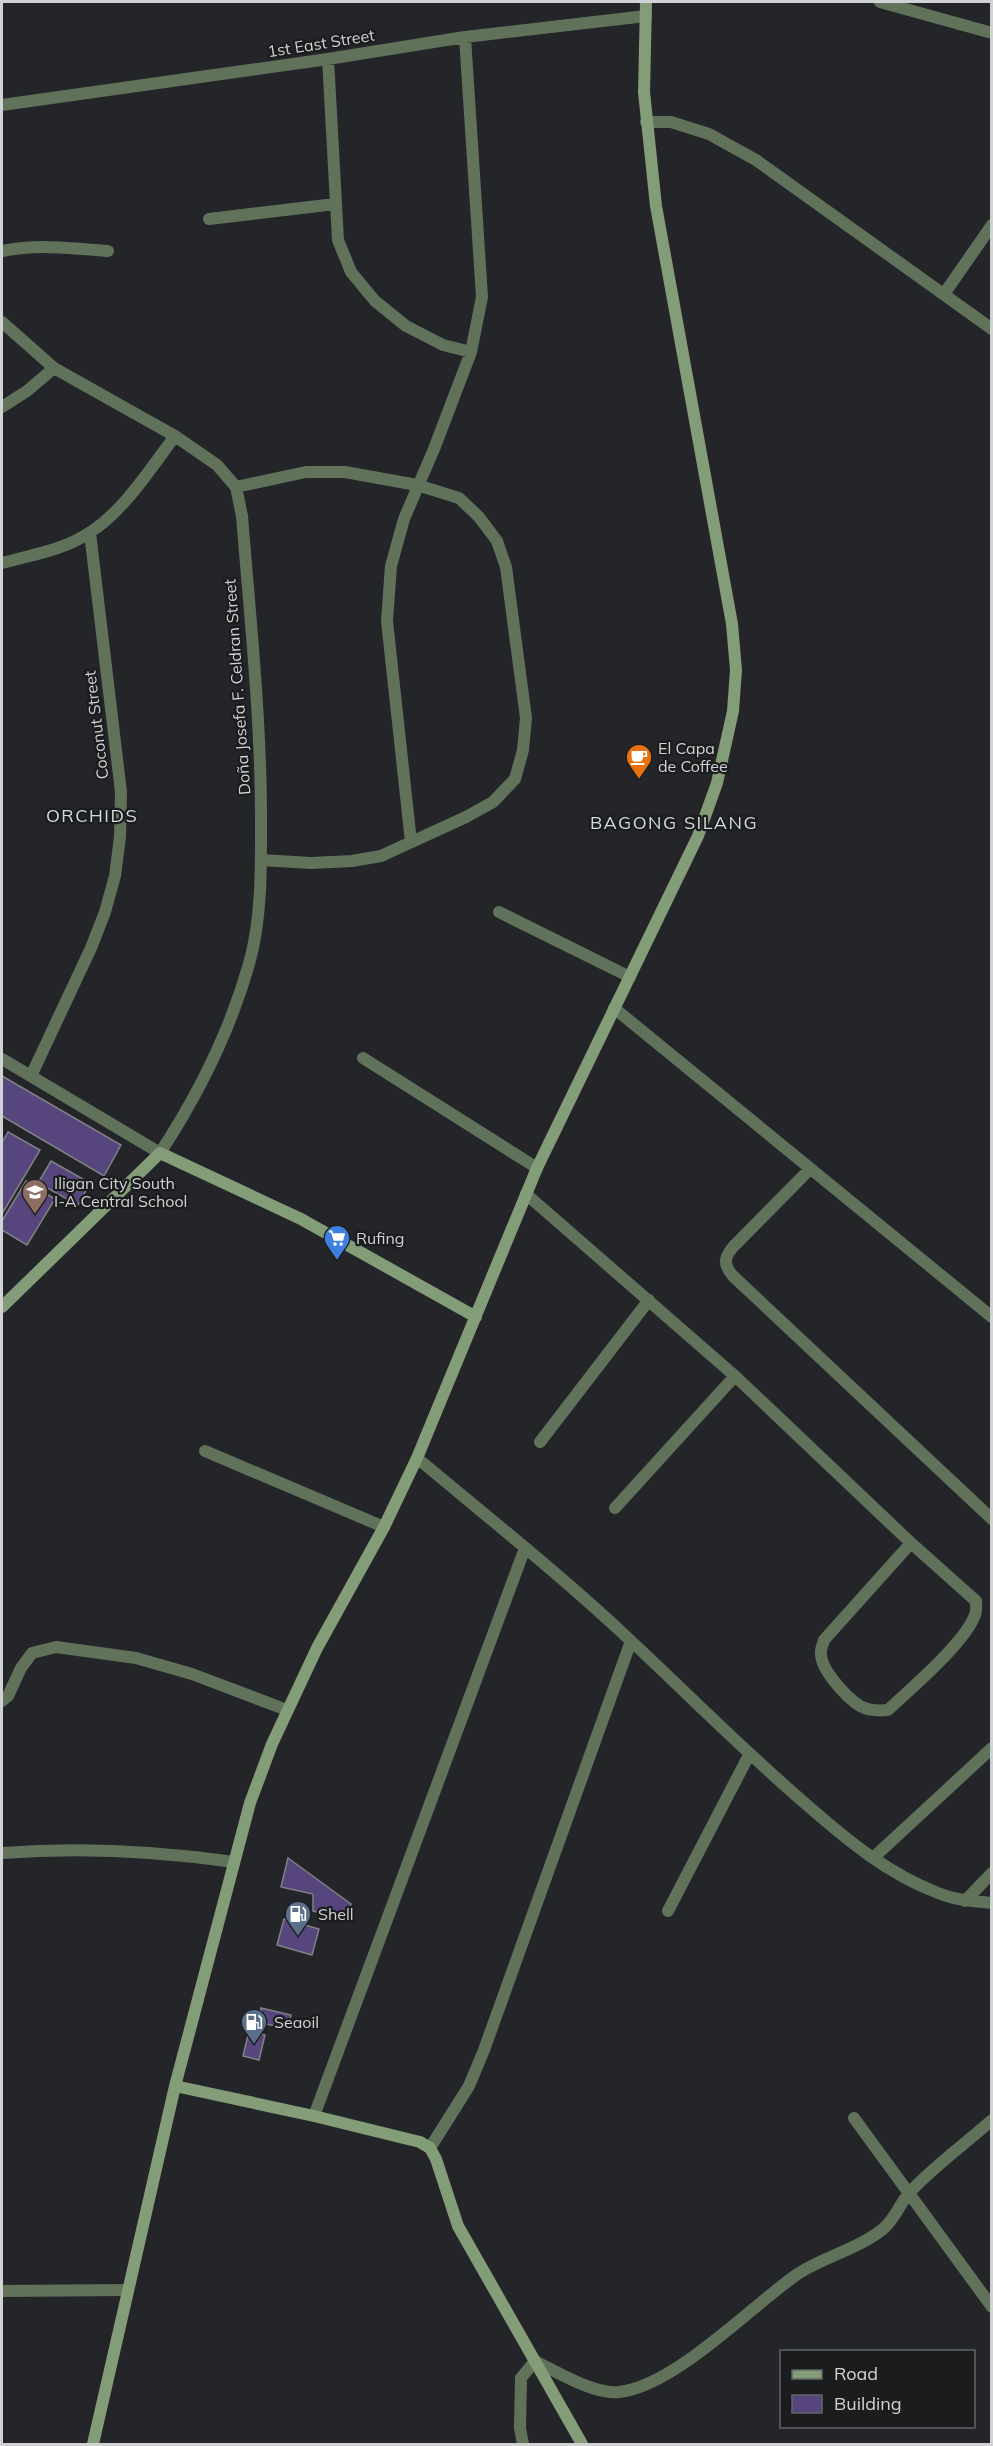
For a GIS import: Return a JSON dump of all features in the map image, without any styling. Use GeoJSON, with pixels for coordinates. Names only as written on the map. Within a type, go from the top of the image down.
{"type":"FeatureCollection","features":[{"type":"Feature","properties":{"kind":"main road"},"geometry":{"type":"LineString","coordinates":[[93,2445],[175,2086],[250,1803],[272,1744],[317,1648],[384,1527],[417,1458],[537,1168],[684,867],[717,783],[733,711],[736,670],[732,624],[656,206],[646,122],[646,2]]}},
{"type":"Feature","properties":{"kind":"main road"},"geometry":{"type":"LineString","coordinates":[[2,1307],[160,1153],[301,1219],[476,1317]]}},
{"type":"Feature","properties":{"kind":"main road"},"geometry":{"type":"LineString","coordinates":[[175,2086],[314,2116],[420,2142],[430,2148],[436,2158],[458,2226],[582,2445]]}},
{"type":"Feature","properties":{"kind":"street"},"geometry":{"type":"LineString","coordinates":[[880,2],[992,33]]}},
{"type":"Feature","properties":{"kind":"street","name":"1st East Street"},"geometry":{"type":"LineString","coordinates":[[2,105],[328,59],[465,37],[646,16]]}},
{"type":"Feature","properties":{"kind":"street"},"geometry":{"type":"LineString","coordinates":[[411,842],[387,621],[391,566],[404,519],[471,352],[482,297],[465,37]]}},
{"type":"Feature","properties":{"kind":"street"},"geometry":{"type":"LineString","coordinates":[[328,59],[338,240],[351,272],[375,301],[406,326],[443,345],[471,352]]}},
{"type":"Feature","properties":{"kind":"street"},"geometry":{"type":"LineString","coordinates":[[646,122],[671,122],[709,134],[756,160],[992,329]]}},
{"type":"Feature","properties":{"kind":"street"},"geometry":{"type":"LineString","coordinates":[[209,219],[335,204]]}},
{"type":"Feature","properties":{"kind":"street"},"geometry":{"type":"LineString","coordinates":[[944,294],[992,225]]}},
{"type":"Feature","properties":{"kind":"street"},"geometry":{"type":"LineString","coordinates":[[2,251],[21,247],[61,246],[108,251]]}},
{"type":"Feature","properties":{"kind":"street","name":"Doña Josefa F. Celdran Street"},"geometry":{"type":"LineString","coordinates":[[2,322],[54,368],[175,436],[217,465],[236,487],[242,516],[261,761],[259,917],[249,964],[206,1075],[185,1115],[160,1153]]}},
{"type":"Feature","properties":{"kind":"street"},"geometry":{"type":"LineString","coordinates":[[2,407],[27,391],[54,368]]}},
{"type":"Feature","properties":{"kind":"street"},"geometry":{"type":"LineString","coordinates":[[2,563],[53,549],[90,533],[127,500],[175,436]]}},
{"type":"Feature","properties":{"kind":"street"},"geometry":{"type":"LineString","coordinates":[[236,487],[306,472],[345,472],[417,485],[459,498],[479,517],[497,540],[506,567],[526,718],[523,750],[515,779],[493,802],[466,817],[381,856],[352,861],[311,863],[261,861]]}},
{"type":"Feature","properties":{"kind":"street","name":"Coconut Street"},"geometry":{"type":"LineString","coordinates":[[30,1076],[91,948],[105,912],[115,876],[120,837],[121,792],[90,533]]}},
{"type":"Feature","properties":{"kind":"street"},"geometry":{"type":"LineString","coordinates":[[499,912],[630,977]]}},
{"type":"Feature","properties":{"kind":"street"},"geometry":{"type":"LineString","coordinates":[[614,1008],[992,1317]]}},
{"type":"Feature","properties":{"kind":"street"},"geometry":{"type":"LineString","coordinates":[[363,1058],[537,1168]]}},
{"type":"Feature","properties":{"kind":"street"},"geometry":{"type":"LineString","coordinates":[[2,1059],[160,1153]]}},
{"type":"Feature","properties":{"kind":"street"},"geometry":{"type":"LineString","coordinates":[[810,1169],[733,1247],[725,1260],[725,1265],[733,1276],[992,1518]]}},
{"type":"Feature","properties":{"kind":"street"},"geometry":{"type":"LineString","coordinates":[[526,1194],[735,1376],[911,1544],[976,1601],[976,1612],[955,1644],[888,1710],[875,1711],[860,1706],[843,1691],[825,1670],[820,1654],[824,1640],[911,1544]]}},
{"type":"Feature","properties":{"kind":"street"},"geometry":{"type":"LineString","coordinates":[[540,1442],[649,1300]]}},
{"type":"Feature","properties":{"kind":"street"},"geometry":{"type":"LineString","coordinates":[[615,1508],[735,1376]]}},
{"type":"Feature","properties":{"kind":"street"},"geometry":{"type":"LineString","coordinates":[[205,1451],[384,1527]]}},
{"type":"Feature","properties":{"kind":"street"},"geometry":{"type":"LineString","coordinates":[[417,1458],[631,1641],[749,1755],[832,1827],[873,1858],[921,1886],[965,1901],[992,1903]]}},
{"type":"Feature","properties":{"kind":"street"},"geometry":{"type":"LineString","coordinates":[[314,2116],[525,1548]]}},
{"type":"Feature","properties":{"kind":"street"},"geometry":{"type":"LineString","coordinates":[[430,2148],[469,2086],[484,2050],[631,1641]]}},
{"type":"Feature","properties":{"kind":"street"},"geometry":{"type":"LineString","coordinates":[[2,1701],[8,1696],[21,1668],[32,1653],[56,1647],[136,1659],[192,1674],[287,1710]]}},
{"type":"Feature","properties":{"kind":"street"},"geometry":{"type":"LineString","coordinates":[[873,1858],[992,1748]]}},
{"type":"Feature","properties":{"kind":"street"},"geometry":{"type":"LineString","coordinates":[[668,1911],[749,1755]]}},
{"type":"Feature","properties":{"kind":"street"},"geometry":{"type":"LineString","coordinates":[[2,1853],[116,1850],[185,1855],[234,1862]]}},
{"type":"Feature","properties":{"kind":"street"},"geometry":{"type":"LineString","coordinates":[[965,1901],[992,1873]]}},
{"type":"Feature","properties":{"kind":"street"},"geometry":{"type":"LineString","coordinates":[[854,2118],[992,2307]]}},
{"type":"Feature","properties":{"kind":"street"},"geometry":{"type":"LineString","coordinates":[[523,2445],[520,2428],[521,2378],[535,2361],[595,2389],[617,2393],[636,2389],[658,2379],[703,2349],[799,2274],[821,2261],[848,2250],[885,2228],[909,2193],[992,2120]]}},
{"type":"Feature","properties":{"kind":"street"},"geometry":{"type":"LineString","coordinates":[[2,2291],[128,2290]]}},
{"type":"Feature","properties":{"kind":"building"},"geometry":{"type":"Polygon","coordinates":[[[2,1076],[121,1145],[104,1176],[2,1116],[2,1076]]]}},
{"type":"Feature","properties":{"kind":"building"},"geometry":{"type":"Polygon","coordinates":[[[8,1132],[40,1150],[2,1214],[2,1143],[8,1132]]]}},
{"type":"Feature","properties":{"kind":"building"},"geometry":{"type":"Polygon","coordinates":[[[51,1161],[90,1183],[78,1205],[38,1183],[51,1161]]]}},
{"type":"Feature","properties":{"kind":"building"},"geometry":{"type":"Polygon","coordinates":[[[26,1181],[55,1199],[27,1245],[2,1230],[2,1221],[26,1181]]]}},
{"type":"Feature","properties":{"kind":"building"},"geometry":{"type":"Polygon","coordinates":[[[288,1858],[351,1904],[347,1921],[313,1911],[313,1894],[281,1887],[288,1858]]]}},
{"type":"Feature","properties":{"kind":"building","name":"Shell"},"geometry":{"type":"Polygon","coordinates":[[[284,1919],[319,1929],[312,1955],[277,1945],[284,1919]]]}},
{"type":"Feature","properties":{"kind":"building"},"geometry":{"type":"Polygon","coordinates":[[[261,2008],[291,2015],[288,2029],[258,2022],[261,2008]]]}},
{"type":"Feature","properties":{"kind":"building","name":"Seaoil"},"geometry":{"type":"Polygon","coordinates":[[[249,2031],[265,2035],[259,2060],[243,2056],[249,2031]]]}},
{"type":"Feature","properties":{"kind":"place","name":"El Capa de Coffee"},"geometry":{"type":"Point","coordinates":[639,780]}},
{"type":"Feature","properties":{"kind":"place","name":"Iligan City South I-A Central School"},"geometry":{"type":"Point","coordinates":[35,1215]}},
{"type":"Feature","properties":{"kind":"place","name":"Rufing"},"geometry":{"type":"Point","coordinates":[337,1261]}},
{"type":"Feature","properties":{"kind":"place","name":"Shell"},"geometry":{"type":"Point","coordinates":[298,1937]}},
{"type":"Feature","properties":{"kind":"place","name":"Seaoil"},"geometry":{"type":"Point","coordinates":[254,2045]}},
{"type":"Feature","properties":{"kind":"district","name":"ORCHIDS"},"geometry":{"type":"Point","coordinates":[92,815]}},
{"type":"Feature","properties":{"kind":"district","name":"BAGONG SILANG"},"geometry":{"type":"Point","coordinates":[674,822]}}]}
